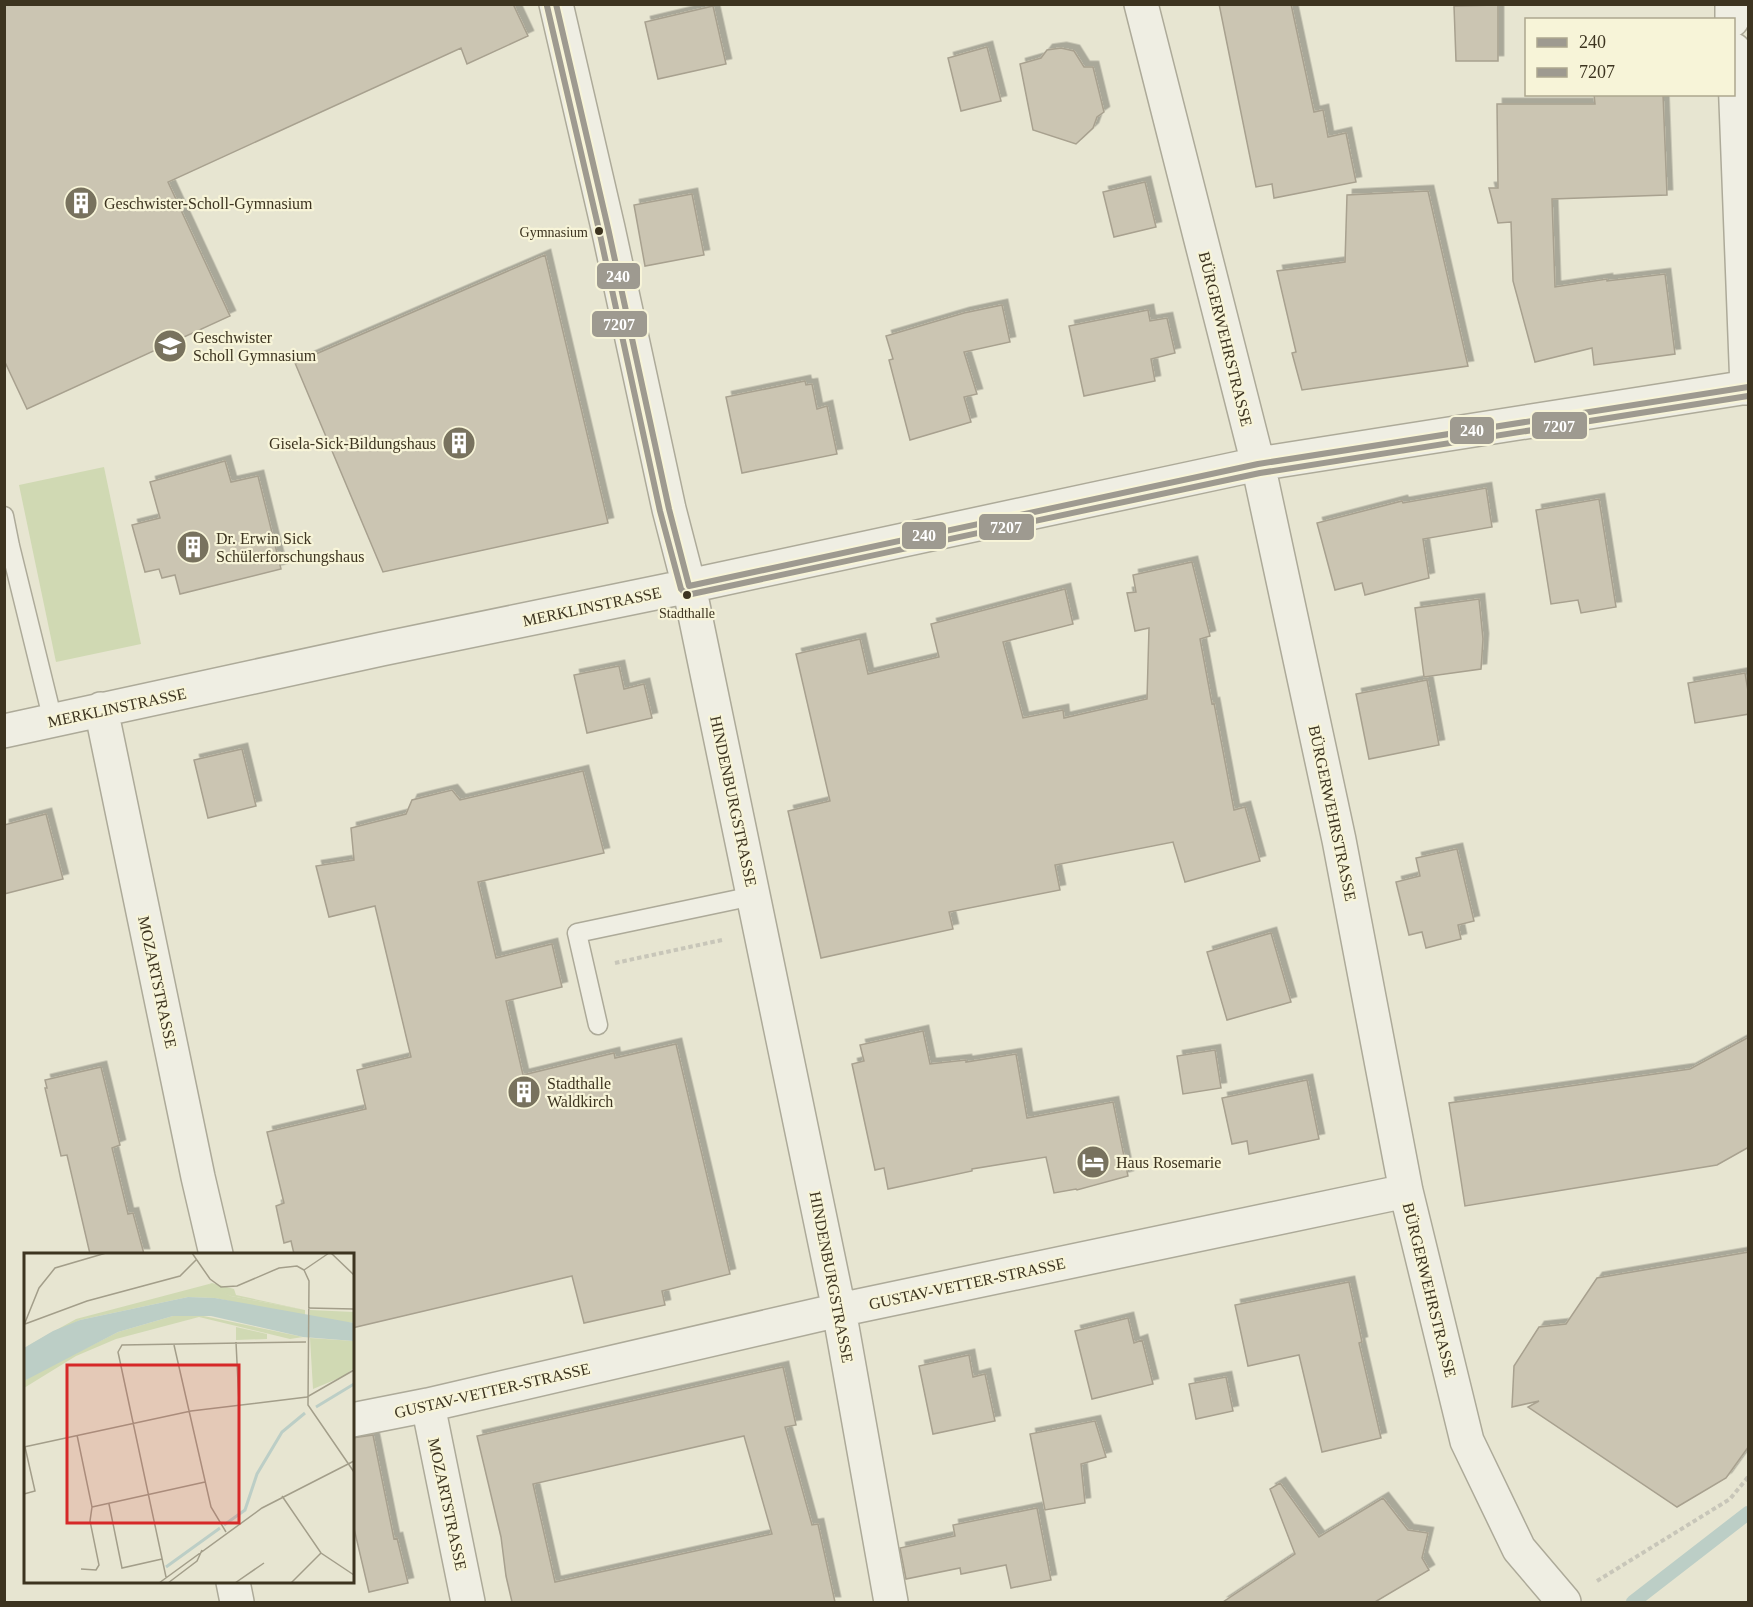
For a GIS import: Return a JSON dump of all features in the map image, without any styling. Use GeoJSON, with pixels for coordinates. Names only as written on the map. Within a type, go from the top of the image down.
{"type":"FeatureCollection","features":[{"type":"Feature","properties":{"kind":"street","name":"HINDENBURGSTRASSE"},"geometry":{"type":"LineString","coordinates":[[556,4],[608,228],[669,509],[689,586],[839,1310],[891,1602]]}},
{"type":"Feature","properties":{"kind":"street","name":"BÜRGERWEHRSTRASSE"},"geometry":{"type":"LineString","coordinates":[[1141,4],[1258,464],[1339,840],[1406,1191],[1467,1441],[1519,1549],[1564,1602]]}},
{"type":"Feature","properties":{"kind":"street"},"geometry":{"type":"LineString","coordinates":[[1735,74],[1748,388]]}},
{"type":"Feature","properties":{"kind":"street","name":"MERKLINSTRASSE"},"geometry":{"type":"LineString","coordinates":[[4,732],[1258,464],[1748,388]]}},
{"type":"Feature","properties":{"kind":"street","name":"MOZARTSTRASSE"},"geometry":{"type":"LineString","coordinates":[[101,710],[216,1253]]}},
{"type":"Feature","properties":{"kind":"street","name":"GUSTAV-VETTER-STRASSE"},"geometry":{"type":"LineString","coordinates":[[354,1420],[428,1405],[839,1310],[1406,1191]]}},
{"type":"Feature","properties":{"kind":"street","name":"MOZARTSTRASSE"},"geometry":{"type":"LineString","coordinates":[[428,1405],[468,1602]]}},
{"type":"Feature","properties":{"kind":"street"},"geometry":{"type":"LineString","coordinates":[[233,1583],[237,1602]]}},
{"type":"Feature","properties":{"kind":"lane"},"geometry":{"type":"LineString","coordinates":[[4,516],[53,721]]}},
{"type":"Feature","properties":{"kind":"lane"},"geometry":{"type":"LineString","coordinates":[[598,1025],[577,933],[753,896]]}},
{"type":"Feature","properties":{"kind":"path"},"geometry":{"type":"LineString","coordinates":[[585,969],[761,932]]}},
{"type":"Feature","properties":{"kind":"path"},"geometry":{"type":"LineString","coordinates":[[1564,1602],[1730,1499],[1749,1476]]}},
{"type":"Feature","properties":{"kind":"green space"},"geometry":{"type":"Polygon","coordinates":[[[104,467],[141,644],[56,662],[19,485],[104,467]]]}},
{"type":"Feature","properties":{"kind":"building","name":"Geschwister-Scholl-Gymnasium"},"geometry":{"type":"Polygon","coordinates":[[[4,4],[513,4],[528,36],[467,64],[461,48],[168,182],[230,316],[27,409],[4,360],[4,4]]]}},
{"type":"Feature","properties":{"kind":"building"},"geometry":{"type":"Polygon","coordinates":[[[1219,4],[1291,4],[1314,112],[1323,110],[1328,137],[1346,133],[1356,182],[1274,198],[1272,184],[1256,187],[1219,4]]]}},
{"type":"Feature","properties":{"kind":"building"},"geometry":{"type":"Polygon","coordinates":[[[1498,5],[1498,61],[1456,61],[1454,6],[1498,5]]]}},
{"type":"Feature","properties":{"kind":"building"},"geometry":{"type":"Polygon","coordinates":[[[713,6],[726,64],[658,79],[645,22],[713,6]]]}},
{"type":"Feature","properties":{"kind":"building"},"geometry":{"type":"Polygon","coordinates":[[[987,47],[1001,101],[961,111],[948,58],[987,47]]]}},
{"type":"Feature","properties":{"kind":"building"},"geometry":{"type":"Polygon","coordinates":[[[1061,48],[1074,51],[1084,67],[1093,67],[1104,112],[1097,117],[1093,128],[1076,144],[1033,130],[1020,64],[1041,58],[1047,50],[1061,48]]]}},
{"type":"Feature","properties":{"kind":"building"},"geometry":{"type":"Polygon","coordinates":[[[1594,96],[1663,96],[1667,195],[1552,199],[1555,287],[1607,279],[1607,281],[1665,274],[1675,354],[1594,365],[1592,348],[1535,362],[1513,281],[1511,222],[1498,223],[1489,188],[1498,188],[1497,104],[1595,104],[1594,96]]]}},
{"type":"Feature","properties":{"kind":"building"},"geometry":{"type":"Polygon","coordinates":[[[1145,182],[1156,227],[1114,237],[1103,192],[1145,182]]]}},
{"type":"Feature","properties":{"kind":"building"},"geometry":{"type":"Polygon","coordinates":[[[1428,191],[1468,366],[1302,390],[1292,353],[1296,352],[1277,271],[1345,262],[1347,195],[1428,191]]]}},
{"type":"Feature","properties":{"kind":"building"},"geometry":{"type":"Polygon","coordinates":[[[692,194],[704,255],[645,266],[634,205],[692,194]]]}},
{"type":"Feature","properties":{"kind":"building","name":"Gisela-Sick-Bildungshaus"},"geometry":{"type":"Polygon","coordinates":[[[545,255],[608,523],[383,572],[295,363],[545,255]]]}},
{"type":"Feature","properties":{"kind":"building"},"geometry":{"type":"Polygon","coordinates":[[[1002,305],[1010,342],[964,352],[977,394],[964,397],[971,422],[910,440],[889,360],[893,359],[886,336],[964,313],[1002,305]]]}},
{"type":"Feature","properties":{"kind":"building"},"geometry":{"type":"Polygon","coordinates":[[[1148,310],[1150,321],[1167,318],[1175,353],[1151,359],[1155,381],[1084,396],[1069,326],[1148,310]]]}},
{"type":"Feature","properties":{"kind":"building"},"geometry":{"type":"Polygon","coordinates":[[[805,381],[806,385],[812,384],[817,409],[827,406],[837,454],[742,473],[726,397],[805,381]]]}},
{"type":"Feature","properties":{"kind":"building","name":"Dr. Erwin Sick Schülerforschungshaus"},"geometry":{"type":"Polygon","coordinates":[[[225,461],[231,482],[258,476],[281,569],[180,594],[175,575],[162,578],[159,569],[145,572],[132,525],[160,518],[150,482],[225,461]]]}},
{"type":"Feature","properties":{"kind":"building"},"geometry":{"type":"Polygon","coordinates":[[[1486,488],[1492,527],[1423,539],[1429,578],[1365,595],[1362,583],[1335,590],[1317,523],[1402,501],[1403,503],[1486,488]]]}},
{"type":"Feature","properties":{"kind":"building"},"geometry":{"type":"Polygon","coordinates":[[[1599,499],[1616,607],[1581,613],[1578,600],[1551,604],[1536,510],[1599,499]]]}},
{"type":"Feature","properties":{"kind":"building"},"geometry":{"type":"Polygon","coordinates":[[[1192,562],[1210,636],[1200,639],[1234,810],[1245,807],[1260,861],[1185,882],[1173,842],[1055,865],[1060,890],[949,912],[953,929],[821,958],[788,811],[830,801],[796,654],[860,639],[868,674],[939,657],[931,624],[1065,589],[1073,624],[1003,642],[1023,718],[1063,710],[1064,718],[1147,699],[1149,628],[1135,631],[1127,593],[1136,592],[1133,575],[1192,562]]]}},
{"type":"Feature","properties":{"kind":"building"},"geometry":{"type":"Polygon","coordinates":[[[1479,599],[1483,639],[1481,669],[1424,677],[1415,608],[1479,599]]]}},
{"type":"Feature","properties":{"kind":"building"},"geometry":{"type":"Polygon","coordinates":[[[619,666],[624,689],[644,684],[652,718],[587,733],[574,675],[619,666]]]}},
{"type":"Feature","properties":{"kind":"building"},"geometry":{"type":"Polygon","coordinates":[[[1745,673],[1749,714],[1695,723],[1688,683],[1745,673]]]}},
{"type":"Feature","properties":{"kind":"building"},"geometry":{"type":"Polygon","coordinates":[[[1427,680],[1439,745],[1369,759],[1356,694],[1427,680]]]}},
{"type":"Feature","properties":{"kind":"building"},"geometry":{"type":"Polygon","coordinates":[[[242,749],[256,806],[208,818],[194,760],[242,749]]]}},
{"type":"Feature","properties":{"kind":"building","name":"Stadthalle Waldkirch"},"geometry":{"type":"Polygon","coordinates":[[[583,771],[604,853],[478,882],[496,958],[552,944],[562,987],[506,1001],[523,1075],[614,1053],[615,1058],[676,1044],[730,1274],[662,1291],[665,1305],[584,1323],[572,1276],[354,1328],[354,1253],[294,1253],[291,1241],[284,1243],[276,1206],[284,1203],[267,1132],[366,1109],[357,1070],[411,1057],[375,906],[329,917],[316,866],[354,860],[351,828],[406,814],[412,800],[452,790],[460,800],[583,771]]]}},
{"type":"Feature","properties":{"kind":"building"},"geometry":{"type":"Polygon","coordinates":[[[46,814],[63,879],[4,894],[4,825],[46,814]]]}},
{"type":"Feature","properties":{"kind":"building"},"geometry":{"type":"Polygon","coordinates":[[[1457,849],[1474,921],[1458,925],[1461,939],[1426,948],[1422,932],[1409,935],[1396,882],[1420,876],[1416,858],[1457,849]]]}},
{"type":"Feature","properties":{"kind":"building"},"geometry":{"type":"Polygon","coordinates":[[[1271,933],[1291,1002],[1227,1020],[1207,952],[1271,933]]]}},
{"type":"Feature","properties":{"kind":"building"},"geometry":{"type":"Polygon","coordinates":[[[923,1031],[930,1064],[966,1060],[966,1062],[1016,1054],[1027,1118],[1113,1102],[1128,1176],[1077,1190],[1054,1193],[1046,1157],[972,1169],[972,1171],[888,1189],[884,1168],[875,1170],[852,1064],[864,1061],[860,1045],[923,1031]]]}},
{"type":"Feature","properties":{"kind":"building"},"geometry":{"type":"Polygon","coordinates":[[[1749,1037],[1749,1147],[1717,1165],[1465,1206],[1449,1103],[1690,1069],[1749,1037]]]}},
{"type":"Feature","properties":{"kind":"building"},"geometry":{"type":"Polygon","coordinates":[[[1215,1050],[1221,1088],[1183,1094],[1177,1056],[1215,1050]]]}},
{"type":"Feature","properties":{"kind":"building"},"geometry":{"type":"Polygon","coordinates":[[[101,1067],[120,1145],[112,1148],[128,1214],[133,1213],[144,1253],[90,1253],[67,1155],[61,1156],[45,1080],[101,1067]]]}},
{"type":"Feature","properties":{"kind":"building"},"geometry":{"type":"Polygon","coordinates":[[[1307,1080],[1319,1139],[1249,1154],[1247,1141],[1232,1144],[1222,1098],[1307,1080]]]}},
{"type":"Feature","properties":{"kind":"building"},"geometry":{"type":"Polygon","coordinates":[[[1749,1252],[1749,1446],[1726,1478],[1677,1507],[1528,1407],[1539,1401],[1512,1407],[1514,1366],[1539,1327],[1566,1324],[1597,1278],[1749,1252]]]}},
{"type":"Feature","properties":{"kind":"building"},"geometry":{"type":"Polygon","coordinates":[[[1349,1282],[1362,1342],[1359,1343],[1381,1438],[1322,1452],[1299,1355],[1248,1366],[1235,1305],[1349,1282]]]}},
{"type":"Feature","properties":{"kind":"building"},"geometry":{"type":"Polygon","coordinates":[[[1128,1318],[1134,1343],[1142,1340],[1153,1384],[1092,1399],[1075,1331],[1128,1318]]]}},
{"type":"Feature","properties":{"kind":"building"},"geometry":{"type":"Polygon","coordinates":[[[969,1355],[973,1377],[985,1374],[995,1421],[933,1434],[919,1366],[969,1355]]]}},
{"type":"Feature","properties":{"kind":"building"},"geometry":{"type":"Polygon","coordinates":[[[783,1367],[796,1425],[785,1427],[812,1525],[818,1524],[835,1602],[512,1602],[501,1537],[477,1436],[783,1367]],[[744,1436],[533,1484],[555,1582],[772,1534],[744,1436]]]}},
{"type":"Feature","properties":{"kind":"building"},"geometry":{"type":"Polygon","coordinates":[[[1226,1377],[1233,1411],[1196,1419],[1189,1384],[1226,1377]]]}},
{"type":"Feature","properties":{"kind":"building"},"geometry":{"type":"Polygon","coordinates":[[[1095,1421],[1106,1457],[1081,1464],[1085,1503],[1045,1510],[1030,1434],[1095,1421]]]}},
{"type":"Feature","properties":{"kind":"building"},"geometry":{"type":"Polygon","coordinates":[[[373,1435],[394,1539],[397,1538],[408,1583],[369,1592],[354,1528],[354,1438],[373,1435]]]}},
{"type":"Feature","properties":{"kind":"building"},"geometry":{"type":"Polygon","coordinates":[[[1280,1483],[1319,1537],[1383,1498],[1408,1530],[1428,1533],[1422,1558],[1429,1570],[1375,1602],[1223,1602],[1295,1554],[1270,1489],[1280,1483]]]}},
{"type":"Feature","properties":{"kind":"building"},"geometry":{"type":"Polygon","coordinates":[[[1037,1508],[1051,1580],[1011,1588],[1006,1565],[961,1574],[960,1568],[906,1579],[900,1548],[955,1536],[953,1525],[1037,1508]]]}},
{"type":"Feature","properties":{"kind":"waterway"},"geometry":{"type":"LineString","coordinates":[[1633,1602],[1748,1513]]}},
{"type":"Feature","properties":{"kind":"transit line","name":"240"},"geometry":{"type":"LineString","coordinates":[[556,4],[608,228],[669,509],[689,586],[1258,464],[1748,387]]}},
{"type":"Feature","properties":{"kind":"transit line","name":"7207"},"geometry":{"type":"LineString","coordinates":[[547,6],[599,230],[660,511],[681,589],[687,595],[1260,473],[1748,396]]}},
{"type":"Feature","properties":{"kind":"place","name":"Geschwister-Scholl-Gymnasium"},"geometry":{"type":"Point","coordinates":[81,203]}},
{"type":"Feature","properties":{"kind":"place","name":"Gymnasium"},"geometry":{"type":"Point","coordinates":[599,231]}},
{"type":"Feature","properties":{"kind":"place","name":"Geschwister Scholl Gymnasium"},"geometry":{"type":"Point","coordinates":[170,346]}},
{"type":"Feature","properties":{"kind":"place","name":"Gisela-Sick-Bildungshaus"},"geometry":{"type":"Point","coordinates":[459,443]}},
{"type":"Feature","properties":{"kind":"place","name":"Dr. Erwin Sick Schülerforschungshaus"},"geometry":{"type":"Point","coordinates":[193,547]}},
{"type":"Feature","properties":{"kind":"place","name":"Stadthalle"},"geometry":{"type":"Point","coordinates":[687,595]}},
{"type":"Feature","properties":{"kind":"place","name":"Stadthalle Waldkirch"},"geometry":{"type":"Point","coordinates":[524,1092]}},
{"type":"Feature","properties":{"kind":"place","name":"Haus Rosemarie"},"geometry":{"type":"Point","coordinates":[1093,1162]}}]}
